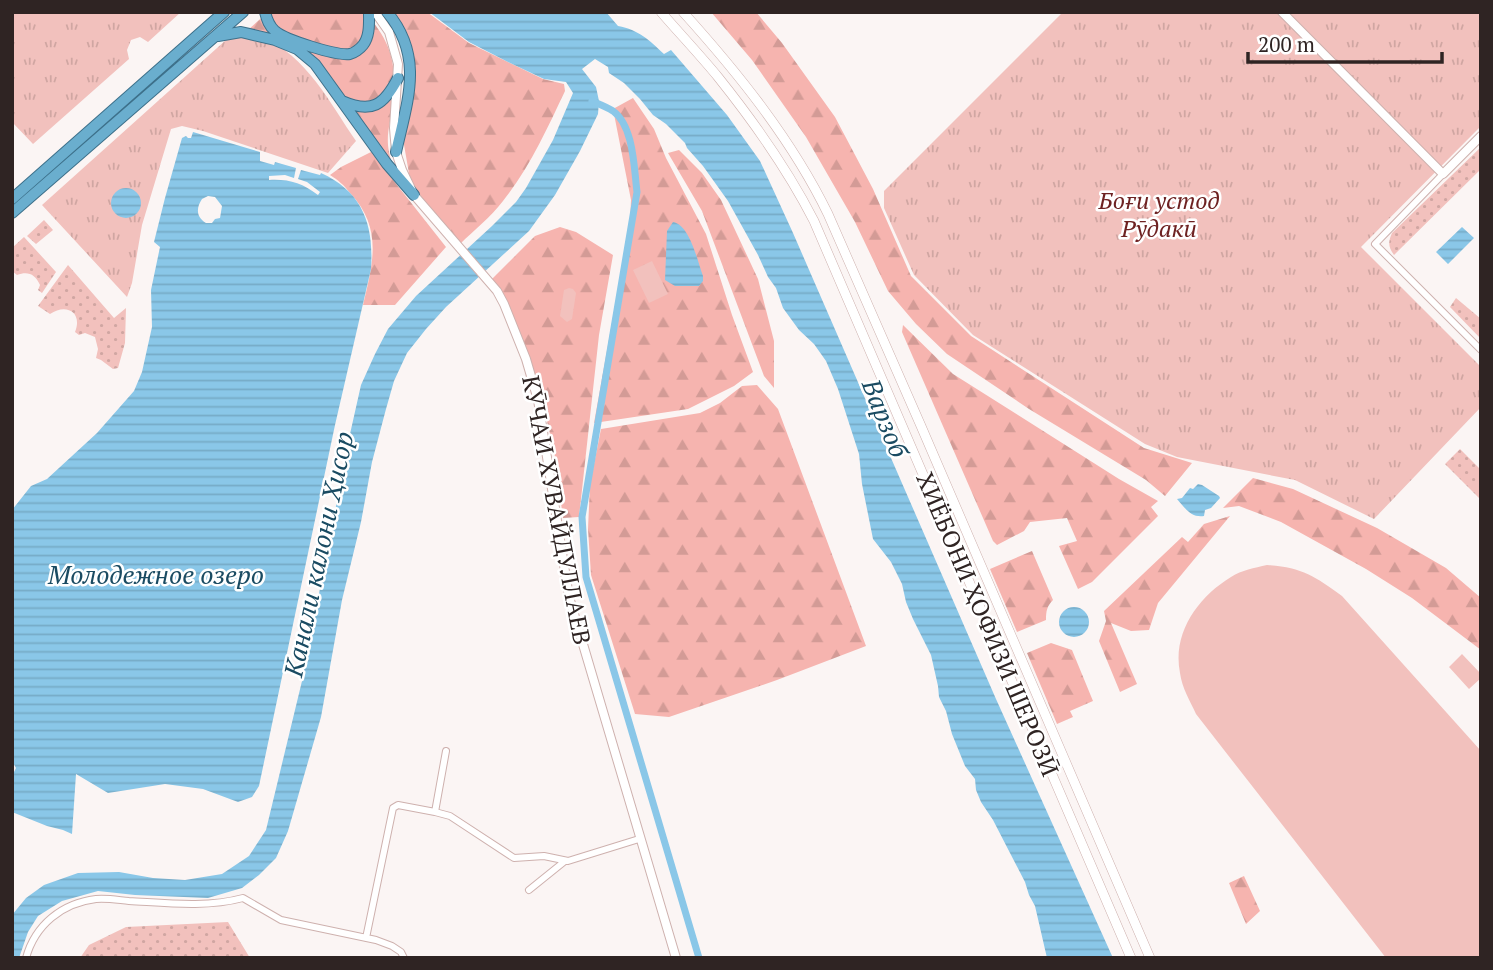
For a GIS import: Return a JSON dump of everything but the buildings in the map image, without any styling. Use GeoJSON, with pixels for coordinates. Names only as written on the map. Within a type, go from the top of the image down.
{"type":"FeatureCollection","features":[{"type":"Feature","properties":{"kind":"highway"},"geometry":{"type":"LineString","coordinates":[[12,214],[243,12]]}},
{"type":"Feature","properties":{"kind":"highway"},"geometry":{"type":"LineString","coordinates":[[265,12],[271,27],[289,40],[342,54],[352,54],[362,47],[368,37],[369,12]]}},
{"type":"Feature","properties":{"kind":"highway"},"geometry":{"type":"LineString","coordinates":[[387,12],[399,30],[409,56],[411,70],[396,152]]}},
{"type":"Feature","properties":{"kind":"highway"},"geometry":{"type":"LineString","coordinates":[[12,199],[220,14]]}},
{"type":"Feature","properties":{"kind":"highway"},"geometry":{"type":"LineString","coordinates":[[216,37],[242,32],[275,40],[297,49],[314,64],[387,164],[414,195]]}},
{"type":"Feature","properties":{"kind":"highway"},"geometry":{"type":"LineString","coordinates":[[342,101],[355,107],[376,106],[385,99],[398,78]]}},
{"type":"Feature","properties":{"kind":"main road","name":"ХИЁБОНИ ҲОФИЗИ ШЕРОЗӢ"},"geometry":{"type":"LineString","coordinates":[[661,12],[717,75],[764,138],[802,198],[827,249],[1131,958]]}},
{"type":"Feature","properties":{"kind":"main road","name":"ХИЁБОНИ ҲОФИЗИ ШЕРОЗӢ"},"geometry":{"type":"LineString","coordinates":[[683,12],[742,81],[817,192],[1150,958]]}},
{"type":"Feature","properties":{"kind":"main road"},"geometry":{"type":"LineString","coordinates":[[681,34],[693,24]]}},
{"type":"Feature","properties":{"kind":"main road"},"geometry":{"type":"LineString","coordinates":[[906,432],[921,426]]}},
{"type":"Feature","properties":{"kind":"street","name":"КӮЧАИ ХУВАЙДУЛЛАЕВ"},"geometry":{"type":"LineString","coordinates":[[375,12],[389,32],[398,64],[394,128],[396,152],[414,195],[488,280],[504,304],[526,359],[538,400],[569,597],[676,958]]}},
{"type":"Feature","properties":{"kind":"street"},"geometry":{"type":"LineString","coordinates":[[1282,12],[1443,174]]}},
{"type":"Feature","properties":{"kind":"street"},"geometry":{"type":"LineString","coordinates":[[1481,136],[1374,244],[1481,350]]}},
{"type":"Feature","properties":{"kind":"street"},"geometry":{"type":"LineString","coordinates":[[435,812],[446,751]]}},
{"type":"Feature","properties":{"kind":"street"},"geometry":{"type":"LineString","coordinates":[[366,938],[392,809],[398,805],[450,816],[514,858],[544,856],[573,860],[639,839]]}},
{"type":"Feature","properties":{"kind":"street"},"geometry":{"type":"LineString","coordinates":[[529,890],[565,861]]}},
{"type":"Feature","properties":{"kind":"street"},"geometry":{"type":"LineString","coordinates":[[26,958],[31,943],[47,920],[85,901],[99,899],[181,903],[232,901],[243,898],[288,923],[366,938],[392,946],[401,952],[404,958]]}},
{"type":"Feature","properties":{"kind":"green space"},"geometry":{"type":"Polygon","coordinates":[[[12,12],[181,12],[148,42],[140,37],[131,40],[127,50],[129,59],[33,144],[12,122],[12,12]]]}},
{"type":"Feature","properties":{"kind":"green space"},"geometry":{"type":"Polygon","coordinates":[[[268,12],[365,12],[374,23],[386,43],[393,64],[394,88],[388,141],[393,166],[315,61],[248,30],[268,12]]]}},
{"type":"Feature","properties":{"kind":"green space"},"geometry":{"type":"Polygon","coordinates":[[[389,12],[427,12],[469,43],[543,79],[564,84],[565,91],[522,175],[498,207],[460,244],[411,185],[403,139],[412,70],[389,12]]]}},
{"type":"Feature","properties":{"kind":"green space"},"geometry":{"type":"Polygon","coordinates":[[[711,12],[756,12],[782,43],[835,117],[873,189],[911,276],[971,336],[1144,448],[1192,463],[1165,496],[1146,480],[1029,409],[947,354],[916,324],[888,291],[855,222],[806,137],[752,60],[711,12]]]}},
{"type":"Feature","properties":{"kind":"green space","name":"Боғи устод Рӯдакӣ"},"geometry":{"type":"Polygon","coordinates":[[[1063,12],[1481,12],[1481,126],[1361,247],[1481,367],[1481,407],[1374,519],[1295,480],[1177,457],[1145,444],[973,335],[914,275],[884,208],[884,191],[1063,12]]]}},
{"type":"Feature","properties":{"kind":"green space"},"geometry":{"type":"Polygon","coordinates":[[[236,31],[262,38],[292,56],[316,82],[356,141],[328,173],[203,131],[182,126],[171,129],[142,225],[127,297],[42,205],[236,31]]]}},
{"type":"Feature","properties":{"kind":"green space"},"geometry":{"type":"Polygon","coordinates":[[[633,98],[654,129],[666,158],[706,234],[753,372],[734,386],[688,409],[594,423],[630,222],[631,200],[613,109],[633,98]]]}},
{"type":"Feature","properties":{"kind":"green space"},"geometry":{"type":"Polygon","coordinates":[[[1481,147],[1481,169],[1394,255],[1389,244],[1392,233],[1481,147]]]}},
{"type":"Feature","properties":{"kind":"green space"},"geometry":{"type":"Polygon","coordinates":[[[679,150],[702,173],[721,200],[758,279],[774,341],[774,388],[764,376],[702,211],[668,153],[679,150]]]}},
{"type":"Feature","properties":{"kind":"green space"},"geometry":{"type":"Polygon","coordinates":[[[371,152],[446,247],[395,305],[363,305],[372,260],[371,233],[360,206],[343,185],[330,175],[371,152]]]}},
{"type":"Feature","properties":{"kind":"green space"},"geometry":{"type":"Polygon","coordinates":[[[44,220],[53,230],[36,244],[27,236],[44,220]]]}},
{"type":"Feature","properties":{"kind":"green space"},"geometry":{"type":"Polygon","coordinates":[[[560,227],[576,232],[613,255],[599,335],[579,517],[563,518],[554,450],[540,393],[491,280],[535,236],[560,227]]]}},
{"type":"Feature","properties":{"kind":"green space"},"geometry":{"type":"Polygon","coordinates":[[[24,237],[56,272],[42,293],[38,290],[40,285],[36,278],[25,273],[17,275],[12,271],[12,248],[24,237]]]}},
{"type":"Feature","properties":{"kind":"green space"},"geometry":{"type":"Polygon","coordinates":[[[652,261],[668,294],[649,303],[633,270],[652,261]]]}},
{"type":"Feature","properties":{"kind":"green space"},"geometry":{"type":"Polygon","coordinates":[[[68,265],[114,318],[126,308],[125,343],[118,368],[113,369],[96,358],[98,349],[95,337],[75,332],[77,319],[72,311],[62,309],[50,314],[38,306],[68,265]]]}},
{"type":"Feature","properties":{"kind":"green space"},"geometry":{"type":"Polygon","coordinates":[[[569,288],[576,293],[572,319],[567,322],[560,316],[564,290],[569,288]]]}},
{"type":"Feature","properties":{"kind":"green space"},"geometry":{"type":"Polygon","coordinates":[[[1456,298],[1481,319],[1481,339],[1450,307],[1456,298]]]}},
{"type":"Feature","properties":{"kind":"green space"},"geometry":{"type":"Polygon","coordinates":[[[903,325],[953,374],[1158,501],[1151,507],[1158,516],[1092,582],[1078,589],[1059,546],[1077,541],[1067,518],[1030,522],[1024,531],[997,545],[993,541],[902,332],[903,325]]]}},
{"type":"Feature","properties":{"kind":"green space"},"geometry":{"type":"Polygon","coordinates":[[[757,385],[778,409],[866,646],[669,717],[635,714],[591,575],[588,529],[590,484],[601,429],[700,413],[720,403],[742,386],[757,385]]]}},
{"type":"Feature","properties":{"kind":"green space"},"geometry":{"type":"Polygon","coordinates":[[[1460,449],[1481,470],[1481,500],[1445,464],[1460,449]]]}},
{"type":"Feature","properties":{"kind":"green space"},"geometry":{"type":"Polygon","coordinates":[[[1253,478],[1293,489],[1377,528],[1446,568],[1481,598],[1481,650],[1412,598],[1281,522],[1239,506],[1223,508],[1253,478]]]}},
{"type":"Feature","properties":{"kind":"green space"},"geometry":{"type":"Polygon","coordinates":[[[1230,516],[1158,603],[1149,630],[1131,631],[1111,623],[1137,684],[1120,692],[1099,641],[1106,621],[1104,611],[1182,537],[1188,542],[1204,524],[1230,516]]]}},
{"type":"Feature","properties":{"kind":"green space"},"geometry":{"type":"Polygon","coordinates":[[[1032,551],[1053,600],[1047,609],[1046,620],[1017,632],[990,569],[1032,551]]]}},
{"type":"Feature","properties":{"kind":"green space"},"geometry":{"type":"Polygon","coordinates":[[[1267,565],[1307,574],[1342,596],[1481,751],[1481,958],[1386,958],[1196,714],[1180,673],[1180,644],[1184,630],[1198,606],[1219,585],[1248,569],[1267,565]]]}},
{"type":"Feature","properties":{"kind":"green space"},"geometry":{"type":"Polygon","coordinates":[[[1051,643],[1072,650],[1093,701],[1070,711],[1073,717],[1057,724],[1027,653],[1051,643]]]}},
{"type":"Feature","properties":{"kind":"green space"},"geometry":{"type":"Polygon","coordinates":[[[1462,654],[1481,674],[1481,678],[1469,689],[1449,667],[1462,654]]]}},
{"type":"Feature","properties":{"kind":"green space"},"geometry":{"type":"Polygon","coordinates":[[[1244,876],[1260,911],[1246,924],[1229,883],[1244,876]]]}},
{"type":"Feature","properties":{"kind":"green space"},"geometry":{"type":"Polygon","coordinates":[[[228,922],[250,958],[80,958],[89,945],[126,927],[228,922]]]}},
{"type":"Feature","properties":{"kind":"water"},"geometry":{"type":"Polygon","coordinates":[[[429,12],[606,12],[618,26],[638,33],[664,54],[671,50],[727,115],[760,161],[793,233],[996,699],[1113,958],[1047,958],[1035,906],[993,820],[981,802],[975,779],[965,766],[939,697],[931,655],[906,602],[902,584],[891,562],[873,539],[859,454],[826,361],[783,308],[776,288],[728,201],[703,166],[666,124],[653,115],[624,83],[609,73],[608,67],[595,59],[582,69],[596,87],[598,114],[555,195],[529,231],[446,307],[426,329],[407,353],[394,381],[372,462],[342,600],[321,717],[288,831],[276,858],[242,888],[208,898],[98,891],[62,901],[38,916],[28,932],[19,958],[12,958],[12,915],[26,898],[44,885],[78,873],[119,872],[185,880],[222,874],[249,856],[266,830],[302,681],[361,385],[388,329],[416,296],[516,202],[553,140],[573,93],[566,82],[544,79],[469,42],[429,12]]]}},
{"type":"Feature","properties":{"kind":"water","name":"Молодежное озеро"},"geometry":{"type":"Polygon","coordinates":[[[193,132],[260,152],[260,161],[296,168],[294,178],[285,175],[269,176],[269,180],[295,183],[318,195],[320,192],[298,179],[301,170],[320,175],[321,173],[335,181],[356,200],[368,224],[371,269],[335,425],[259,786],[252,797],[238,802],[203,789],[165,784],[108,793],[76,774],[72,834],[12,812],[12,776],[16,768],[12,761],[12,510],[31,486],[47,479],[97,433],[134,391],[142,372],[152,327],[151,290],[160,247],[154,242],[182,138],[191,138],[193,132]],[[215,197],[202,199],[199,206],[199,215],[206,223],[220,218],[222,206],[215,197]]]}},
{"type":"Feature","properties":{"kind":"water"},"geometry":{"type":"Polygon","coordinates":[[[126,188],[136,193],[141,203],[136,213],[126,218],[116,213],[111,203],[116,193],[126,188]]]}},
{"type":"Feature","properties":{"kind":"water"},"geometry":{"type":"Polygon","coordinates":[[[673,222],[684,229],[692,244],[703,276],[699,286],[675,286],[665,280],[667,231],[673,222]]]}},
{"type":"Feature","properties":{"kind":"water"},"geometry":{"type":"Polygon","coordinates":[[[1462,227],[1474,238],[1448,264],[1436,252],[1462,227]]]}},
{"type":"Feature","properties":{"kind":"water"},"geometry":{"type":"Polygon","coordinates":[[[1198,484],[1220,498],[1211,508],[1205,510],[1204,516],[1192,514],[1177,499],[1198,484]]]}},
{"type":"Feature","properties":{"kind":"water"},"geometry":{"type":"Polygon","coordinates":[[[1074,607],[1084,612],[1089,622],[1084,632],[1074,637],[1064,632],[1059,622],[1064,612],[1074,607]]]}},
{"type":"Feature","properties":{"kind":"waterway"},"geometry":{"type":"LineString","coordinates":[[592,101],[613,111],[625,127],[632,148],[637,192],[582,517],[586,577],[699,958]]}},
{"type":"Feature","properties":{"kind":"water label","name":"Варзоб"},"geometry":{"type":"Point","coordinates":[886,418]}},
{"type":"Feature","properties":{"kind":"water label","name":"Канали калони Ҳисор"},"geometry":{"type":"Point","coordinates":[318,554]}}]}
